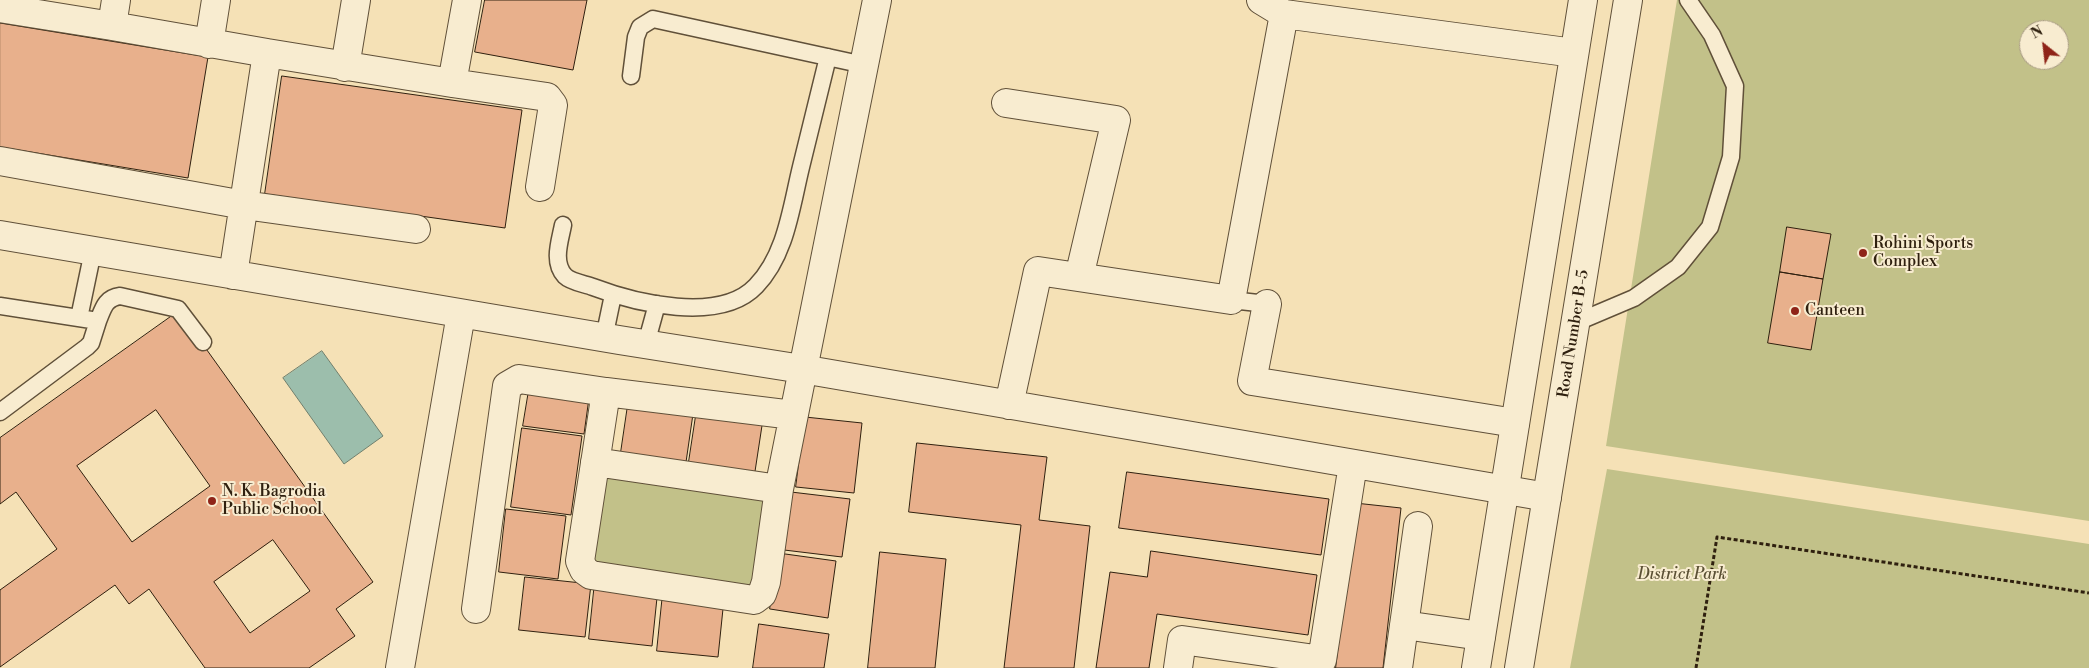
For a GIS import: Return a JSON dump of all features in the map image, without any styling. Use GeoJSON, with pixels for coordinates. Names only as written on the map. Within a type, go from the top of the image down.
{"type":"FeatureCollection","features":[{"type":"Feature","properties":{"kind":"street"},"geometry":{"type":"LineString","coordinates":[[112,26],[116,0]]}},
{"type":"Feature","properties":{"kind":"street"},"geometry":{"type":"LineString","coordinates":[[209,44],[216,0]]}},
{"type":"Feature","properties":{"kind":"street"},"geometry":{"type":"LineString","coordinates":[[345,66],[356,0]]}},
{"type":"Feature","properties":{"kind":"street"},"geometry":{"type":"LineString","coordinates":[[452,83],[467,0]]}},
{"type":"Feature","properties":{"kind":"street"},"geometry":{"type":"LineString","coordinates":[[606,392],[580,562],[584,570],[591,575],[754,600],[762,594],[766,582],[779,489],[793,415],[877,0]]}},
{"type":"Feature","properties":{"kind":"street"},"geometry":{"type":"LineString","coordinates":[[1262,0],[1284,14],[1574,53]]}},
{"type":"Feature","properties":{"kind":"street"},"geometry":{"type":"LineString","coordinates":[[1476,668],[1583,0]]}},
{"type":"Feature","properties":{"kind":"street","name":"Road Number B-5"},"geometry":{"type":"LineString","coordinates":[[1519,668],[1628,0]]}},
{"type":"Feature","properties":{"kind":"street"},"geometry":{"type":"LineString","coordinates":[[0,8],[209,44],[547,97],[553,105],[540,187]]}},
{"type":"Feature","properties":{"kind":"street"},"geometry":{"type":"LineString","coordinates":[[1009,405],[1038,271],[1230,300],[1284,14]]}},
{"type":"Feature","properties":{"kind":"street"},"geometry":{"type":"LineString","coordinates":[[233,275],[267,53]]}},
{"type":"Feature","properties":{"kind":"street"},"geometry":{"type":"LineString","coordinates":[[1006,103],[1116,120],[1079,277]]}},
{"type":"Feature","properties":{"kind":"street"},"geometry":{"type":"LineString","coordinates":[[0,161],[244,205],[416,229]]}},
{"type":"Feature","properties":{"kind":"street"},"geometry":{"type":"LineString","coordinates":[[0,235],[604,338],[802,369],[1547,497]]}},
{"type":"Feature","properties":{"kind":"street"},"geometry":{"type":"LineString","coordinates":[[1267,304],[1252,381],[1515,423]]}},
{"type":"Feature","properties":{"kind":"street"},"geometry":{"type":"LineString","coordinates":[[400,668],[461,314]]}},
{"type":"Feature","properties":{"kind":"street"},"geometry":{"type":"LineString","coordinates":[[476,609],[507,386],[519,379],[606,392],[793,415]]}},
{"type":"Feature","properties":{"kind":"street"},"geometry":{"type":"LineString","coordinates":[[595,462],[779,489]]}},
{"type":"Feature","properties":{"kind":"street"},"geometry":{"type":"LineString","coordinates":[[1178,668],[1182,640],[1322,660],[1353,464]]}},
{"type":"Feature","properties":{"kind":"street"},"geometry":{"type":"LineString","coordinates":[[1398,668],[1418,526]]}},
{"type":"Feature","properties":{"kind":"street"},"geometry":{"type":"LineString","coordinates":[[1404,625],[1481,636]]}},
{"type":"Feature","properties":{"kind":"lane"},"geometry":{"type":"LineString","coordinates":[[1575,324],[1634,298],[1678,267],[1710,227],[1731,156],[1735,86],[1712,35],[1688,0]]}},
{"type":"Feature","properties":{"kind":"lane"},"geometry":{"type":"LineString","coordinates":[[631,76],[636,38],[640,27],[653,19],[864,65]]}},
{"type":"Feature","properties":{"kind":"lane"},"geometry":{"type":"LineString","coordinates":[[563,225],[558,256],[560,268],[566,277],[613,295],[657,304],[695,308],[732,302],[755,288],[771,268],[784,239],[828,57]]}},
{"type":"Feature","properties":{"kind":"lane"},"geometry":{"type":"LineString","coordinates":[[80,318],[93,251]]}},
{"type":"Feature","properties":{"kind":"lane"},"geometry":{"type":"LineString","coordinates":[[604,338],[613,295]]}},
{"type":"Feature","properties":{"kind":"lane"},"geometry":{"type":"LineString","coordinates":[[0,412],[91,343],[106,302],[113,297],[120,296],[178,309],[203,342]]}},
{"type":"Feature","properties":{"kind":"lane"},"geometry":{"type":"LineString","coordinates":[[1230,300],[1267,304]]}},
{"type":"Feature","properties":{"kind":"lane"},"geometry":{"type":"LineString","coordinates":[[646,344],[657,304]]}},
{"type":"Feature","properties":{"kind":"lane"},"geometry":{"type":"LineString","coordinates":[[0,306],[98,321]]}},
{"type":"Feature","properties":{"kind":"path"},"geometry":{"type":"LineString","coordinates":[[1696,668],[1717,537],[2089,593]]}},
{"type":"Feature","properties":{"kind":"green space","name":"Rohini Sports Complex"},"geometry":{"type":"Polygon","coordinates":[[[1677,0],[2089,0],[2089,521],[1606,446],[1677,0]]]}},
{"type":"Feature","properties":{"kind":"green space","name":"District Park"},"geometry":{"type":"Polygon","coordinates":[[[1607,469],[2089,544],[2089,668],[1570,668],[1607,469]]]}},
{"type":"Feature","properties":{"kind":"green space"},"geometry":{"type":"Polygon","coordinates":[[[604,474],[764,498],[751,589],[590,566],[604,474]]]}},
{"type":"Feature","properties":{"kind":"shaded area"},"geometry":{"type":"Polygon","coordinates":[[[322,351],[383,436],[344,464],[283,378],[322,351]]]}},
{"type":"Feature","properties":{"kind":"building"},"geometry":{"type":"Polygon","coordinates":[[[485,0],[587,0],[573,70],[475,52],[485,0]]]}},
{"type":"Feature","properties":{"kind":"building"},"geometry":{"type":"Polygon","coordinates":[[[0,23],[208,57],[188,178],[0,147],[0,23]]]}},
{"type":"Feature","properties":{"kind":"building"},"geometry":{"type":"Polygon","coordinates":[[[282,76],[522,110],[505,228],[265,194],[282,76]]]}},
{"type":"Feature","properties":{"kind":"building"},"geometry":{"type":"Polygon","coordinates":[[[1787,227],[1831,234],[1823,279],[1780,272],[1787,227]]]}},
{"type":"Feature","properties":{"kind":"building","name":"Canteen"},"geometry":{"type":"Polygon","coordinates":[[[1780,272],[1823,279],[1811,350],[1768,343],[1780,272]]]}},
{"type":"Feature","properties":{"kind":"building"},"geometry":{"type":"Polygon","coordinates":[[[179,311],[373,582],[336,609],[355,636],[309,668],[205,668],[149,589],[129,604],[115,585],[0,667],[0,590],[57,549],[16,492],[0,504],[0,438],[179,311]],[[156,410],[77,466],[132,542],[210,486],[156,410]],[[273,540],[214,582],[250,633],[310,591],[273,540]]]}},
{"type":"Feature","properties":{"kind":"building"},"geometry":{"type":"Polygon","coordinates":[[[529,390],[589,398],[584,434],[523,426],[529,390]]]}},
{"type":"Feature","properties":{"kind":"building"},"geometry":{"type":"Polygon","coordinates":[[[629,398],[694,407],[685,469],[620,459],[629,398]]]}},
{"type":"Feature","properties":{"kind":"building"},"geometry":{"type":"Polygon","coordinates":[[[697,409],[763,419],[754,478],[688,468],[697,409]]]}},
{"type":"Feature","properties":{"kind":"building"},"geometry":{"type":"Polygon","coordinates":[[[805,417],[862,423],[854,493],[796,487],[805,417]]]}},
{"type":"Feature","properties":{"kind":"building"},"geometry":{"type":"Polygon","coordinates":[[[522,428],[582,436],[571,515],[511,507],[522,428]]]}},
{"type":"Feature","properties":{"kind":"building"},"geometry":{"type":"Polygon","coordinates":[[[917,443],[1047,457],[1039,520],[1090,526],[1074,668],[1004,668],[1021,525],[909,512],[917,443]]]}},
{"type":"Feature","properties":{"kind":"building"},"geometry":{"type":"Polygon","coordinates":[[[1127,472],[1329,499],[1321,555],[1119,528],[1127,472]]]}},
{"type":"Feature","properties":{"kind":"building"},"geometry":{"type":"Polygon","coordinates":[[[791,492],[850,499],[842,557],[784,550],[791,492]]]}},
{"type":"Feature","properties":{"kind":"building"},"geometry":{"type":"Polygon","coordinates":[[[1355,503],[1401,508],[1383,668],[1336,668],[1355,503]]]}},
{"type":"Feature","properties":{"kind":"building"},"geometry":{"type":"Polygon","coordinates":[[[506,509],[566,516],[558,579],[499,572],[506,509]]]}},
{"type":"Feature","properties":{"kind":"building"},"geometry":{"type":"Polygon","coordinates":[[[1151,551],[1317,575],[1308,635],[1157,614],[1149,668],[1096,668],[1110,572],[1147,577],[1151,551]]]}},
{"type":"Feature","properties":{"kind":"building"},"geometry":{"type":"Polygon","coordinates":[[[880,552],[946,559],[935,668],[868,668],[880,552]]]}},
{"type":"Feature","properties":{"kind":"building"},"geometry":{"type":"Polygon","coordinates":[[[778,553],[836,561],[828,618],[770,609],[778,553]]]}},
{"type":"Feature","properties":{"kind":"building"},"geometry":{"type":"Polygon","coordinates":[[[525,577],[591,584],[585,637],[519,630],[525,577]]]}},
{"type":"Feature","properties":{"kind":"building"},"geometry":{"type":"Polygon","coordinates":[[[595,581],[658,588],[652,646],[589,639],[595,581]]]}},
{"type":"Feature","properties":{"kind":"building"},"geometry":{"type":"Polygon","coordinates":[[[663,593],[724,599],[718,657],[657,651],[663,593]]]}},
{"type":"Feature","properties":{"kind":"building"},"geometry":{"type":"Polygon","coordinates":[[[759,624],[829,634],[824,668],[753,668],[759,624]]]}},
{"type":"Feature","properties":{"kind":"place","name":"Rohini Sports Complex"},"geometry":{"type":"Point","coordinates":[1863,253]}},
{"type":"Feature","properties":{"kind":"place","name":"Canteen"},"geometry":{"type":"Point","coordinates":[1795,311]}},
{"type":"Feature","properties":{"kind":"place","name":"N. K. Bagrodia Public School"},"geometry":{"type":"Point","coordinates":[212,501]}}]}
